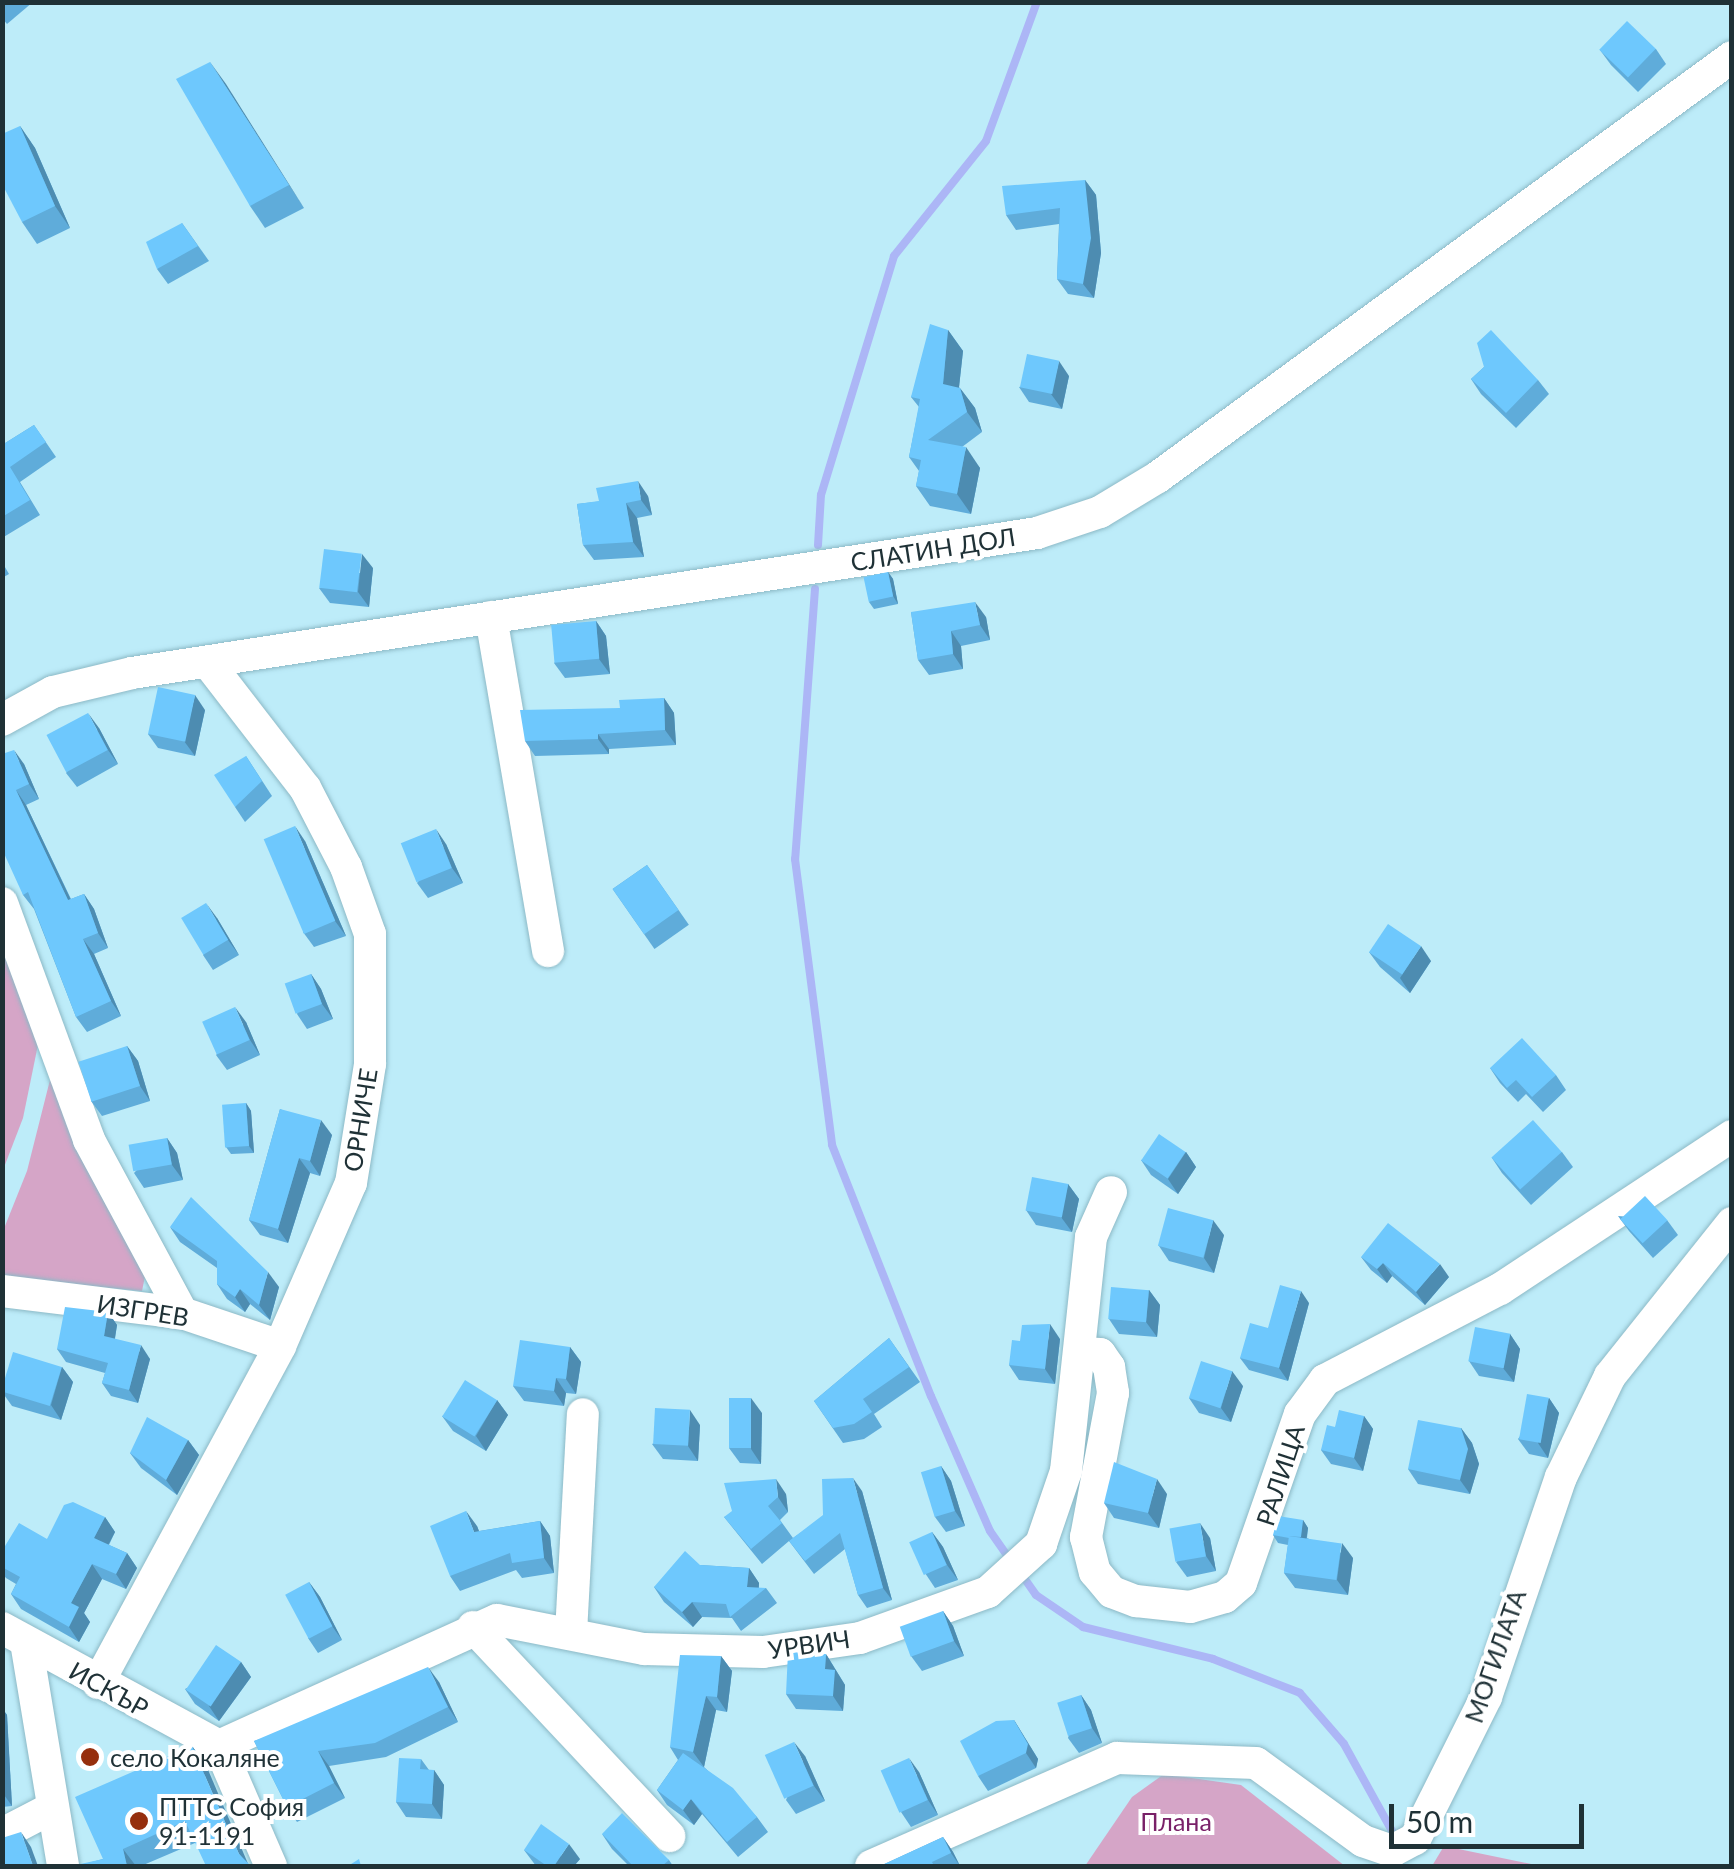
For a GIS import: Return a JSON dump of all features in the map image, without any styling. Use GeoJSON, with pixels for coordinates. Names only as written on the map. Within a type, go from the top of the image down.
{"type":"FeatureCollection","features":[{"type":"Feature","properties":{"kind":"street","name":"СЛАТИН ДОЛ"},"geometry":{"type":"LineString","coordinates":[[2,720],[54,692],[491,617],[1037,534],[1100,512],[1158,477],[1732,57]]}},
{"type":"Feature","properties":{"kind":"street"},"geometry":{"type":"LineString","coordinates":[[491,617],[548,951]]}},
{"type":"Feature","properties":{"kind":"street","name":"ОРНИЧЕ"},"geometry":{"type":"LineString","coordinates":[[98,1683],[280,1346],[351,1183],[370,1064],[370,934],[346,867],[305,788],[209,664]]}},
{"type":"Feature","properties":{"kind":"street"},"geometry":{"type":"LineString","coordinates":[[2,903],[89,1140],[182,1312]]}},
{"type":"Feature","properties":{"kind":"street","name":"РАЛИЦА"},"geometry":{"type":"LineString","coordinates":[[1081,1353],[1100,1354],[1109,1366],[1112,1393],[1086,1537],[1095,1572],[1112,1592],[1136,1601],[1190,1607],[1225,1597],[1242,1583],[1300,1414],[1324,1380],[1500,1289],[1732,1136]]}},
{"type":"Feature","properties":{"kind":"street","name":"УРВИЧ"},"geometry":{"type":"LineString","coordinates":[[219,1746],[472,1627],[517,1620],[644,1649],[763,1652],[860,1638],[988,1592],[1041,1544],[1066,1471],[1090,1237],[1112,1192]]}},
{"type":"Feature","properties":{"kind":"street","name":"МОГИЛАТА"},"geometry":{"type":"LineString","coordinates":[[871,1866],[1117,1758],[1256,1764],[1363,1841],[1392,1851],[1415,1839],[1486,1697],[1561,1477],[1610,1376],[1732,1223]]}},
{"type":"Feature","properties":{"kind":"street","name":"ИЗГРЕВ"},"geometry":{"type":"LineString","coordinates":[[2,1291],[182,1312],[280,1346]]}},
{"type":"Feature","properties":{"kind":"street"},"geometry":{"type":"LineString","coordinates":[[571,1633],[583,1414]]}},
{"type":"Feature","properties":{"kind":"street"},"geometry":{"type":"LineString","coordinates":[[472,1627],[669,1836]]}},
{"type":"Feature","properties":{"kind":"street"},"geometry":{"type":"LineString","coordinates":[[14,1635],[63,1866]]}},
{"type":"Feature","properties":{"kind":"street","name":"ИСКЪР"},"geometry":{"type":"LineString","coordinates":[[14,1635],[219,1746]]}},
{"type":"Feature","properties":{"kind":"street"},"geometry":{"type":"LineString","coordinates":[[219,1746],[271,1866]]}},
{"type":"Feature","properties":{"kind":"street"},"geometry":{"type":"LineString","coordinates":[[2,1834],[52,1808]]}},
{"type":"Feature","properties":{"kind":"green space"},"geometry":{"type":"Polygon","coordinates":[[[3,920],[41,1030],[23,1118],[3,1170],[3,920]]]}},
{"type":"Feature","properties":{"kind":"green space"},"geometry":{"type":"Polygon","coordinates":[[[54,1064],[148,1262],[142,1291],[3,1278],[3,1231],[27,1171],[54,1064]]]}},
{"type":"Feature","properties":{"kind":"green space","name":"Плана"},"geometry":{"type":"Polygon","coordinates":[[[1164,1774],[1241,1785],[1345,1866],[1085,1866],[1132,1797],[1164,1774]]]}},
{"type":"Feature","properties":{"kind":"green space"},"geometry":{"type":"Polygon","coordinates":[[[1444,1846],[1541,1866],[1432,1866],[1444,1846]]]}},
{"type":"Feature","properties":{"kind":"building"},"geometry":{"type":"Polygon","coordinates":[[[1627,21],[1656,49],[1628,78],[1599,50],[1627,21]]]}},
{"type":"Feature","properties":{"kind":"building"},"geometry":{"type":"Polygon","coordinates":[[[210,62],[289,185],[250,206],[176,79],[210,62]]]}},
{"type":"Feature","properties":{"kind":"building"},"geometry":{"type":"Polygon","coordinates":[[[20,126],[55,206],[22,222],[2,184],[2,134],[20,126]]]}},
{"type":"Feature","properties":{"kind":"building"},"geometry":{"type":"Polygon","coordinates":[[[1085,180],[1091,238],[1083,284],[1057,279],[1060,208],[1006,215],[1002,186],[1085,180]]]}},
{"type":"Feature","properties":{"kind":"building"},"geometry":{"type":"Polygon","coordinates":[[[182,223],[198,246],[157,269],[146,242],[182,223]]]}},
{"type":"Feature","properties":{"kind":"building"},"geometry":{"type":"Polygon","coordinates":[[[930,324],[948,330],[943,384],[960,388],[967,412],[928,440],[966,447],[957,494],[916,486],[921,460],[909,457],[920,399],[911,397],[930,324]]]}},
{"type":"Feature","properties":{"kind":"building"},"geometry":{"type":"Polygon","coordinates":[[[1491,330],[1538,380],[1506,413],[1471,379],[1484,367],[1477,343],[1491,330]]]}},
{"type":"Feature","properties":{"kind":"building"},"geometry":{"type":"Polygon","coordinates":[[[1027,354],[1059,361],[1052,394],[1020,387],[1027,354]]]}},
{"type":"Feature","properties":{"kind":"building"},"geometry":{"type":"Polygon","coordinates":[[[34,425],[46,442],[10,467],[30,500],[2,517],[2,445],[34,425]]]}},
{"type":"Feature","properties":{"kind":"building"},"geometry":{"type":"Polygon","coordinates":[[[638,481],[641,500],[626,503],[633,542],[583,545],[577,504],[599,501],[596,488],[638,481]]]}},
{"type":"Feature","properties":{"kind":"building"},"geometry":{"type":"Polygon","coordinates":[[[324,549],[362,554],[357,592],[319,588],[324,549]]]}},
{"type":"Feature","properties":{"kind":"building"},"geometry":{"type":"Polygon","coordinates":[[[888,572],[893,596],[869,602],[864,577],[888,572]]]}},
{"type":"Feature","properties":{"kind":"building"},"geometry":{"type":"Polygon","coordinates":[[[975,602],[980,625],[951,631],[953,654],[918,660],[911,612],[975,602]]]}},
{"type":"Feature","properties":{"kind":"building"},"geometry":{"type":"Polygon","coordinates":[[[596,621],[599,659],[554,663],[551,625],[596,621]]]}},
{"type":"Feature","properties":{"kind":"building"},"geometry":{"type":"Polygon","coordinates":[[[158,687],[195,695],[185,742],[148,734],[158,687]]]}},
{"type":"Feature","properties":{"kind":"building"},"geometry":{"type":"Polygon","coordinates":[[[664,698],[665,730],[598,734],[598,739],[525,741],[520,710],[620,708],[619,700],[664,698]]]}},
{"type":"Feature","properties":{"kind":"building"},"geometry":{"type":"Polygon","coordinates":[[[88,713],[108,750],[66,772],[47,735],[88,713]]]}},
{"type":"Feature","properties":{"kind":"building"},"geometry":{"type":"Polygon","coordinates":[[[14,750],[29,784],[16,790],[68,900],[84,894],[98,933],[83,939],[111,1001],[76,1017],[28,892],[23,895],[2,849],[2,754],[14,750]]]}},
{"type":"Feature","properties":{"kind":"building"},"geometry":{"type":"Polygon","coordinates":[[[246,756],[262,781],[235,807],[214,775],[246,756]]]}},
{"type":"Feature","properties":{"kind":"building"},"geometry":{"type":"Polygon","coordinates":[[[295,826],[335,921],[304,934],[264,839],[295,826]]]}},
{"type":"Feature","properties":{"kind":"building"},"geometry":{"type":"Polygon","coordinates":[[[436,829],[452,868],[417,882],[401,843],[436,829]]]}},
{"type":"Feature","properties":{"kind":"building"},"geometry":{"type":"Polygon","coordinates":[[[647,865],[679,910],[644,934],[613,889],[647,865]]]}},
{"type":"Feature","properties":{"kind":"building"},"geometry":{"type":"Polygon","coordinates":[[[206,903],[228,940],[203,955],[181,918],[206,903]]]}},
{"type":"Feature","properties":{"kind":"building"},"geometry":{"type":"Polygon","coordinates":[[[1388,924],[1421,946],[1402,975],[1369,952],[1388,924]]]}},
{"type":"Feature","properties":{"kind":"building"},"geometry":{"type":"Polygon","coordinates":[[[311,974],[322,1004],[296,1014],[285,984],[311,974]]]}},
{"type":"Feature","properties":{"kind":"building"},"geometry":{"type":"Polygon","coordinates":[[[235,1007],[250,1040],[217,1055],[202,1022],[235,1007]]]}},
{"type":"Feature","properties":{"kind":"building"},"geometry":{"type":"Polygon","coordinates":[[[1522,1038],[1556,1075],[1532,1097],[1516,1080],[1507,1088],[1490,1068],[1522,1038]]]}},
{"type":"Feature","properties":{"kind":"building"},"geometry":{"type":"Polygon","coordinates":[[[127,1046],[140,1086],[91,1102],[78,1062],[127,1046]]]}},
{"type":"Feature","properties":{"kind":"building"},"geometry":{"type":"Polygon","coordinates":[[[246,1103],[249,1146],[225,1148],[222,1105],[246,1103]]]}},
{"type":"Feature","properties":{"kind":"building"},"geometry":{"type":"Polygon","coordinates":[[[280,1109],[321,1120],[310,1161],[299,1158],[278,1229],[249,1220],[280,1109]]]}},
{"type":"Feature","properties":{"kind":"building"},"geometry":{"type":"Polygon","coordinates":[[[1533,1120],[1562,1152],[1520,1189],[1491,1157],[1533,1120]]]}},
{"type":"Feature","properties":{"kind":"building"},"geometry":{"type":"Polygon","coordinates":[[[1159,1134],[1186,1152],[1168,1178],[1141,1161],[1159,1134]]]}},
{"type":"Feature","properties":{"kind":"building"},"geometry":{"type":"Polygon","coordinates":[[[167,1138],[172,1165],[133,1171],[129,1145],[167,1138]]]}},
{"type":"Feature","properties":{"kind":"building"},"geometry":{"type":"Polygon","coordinates":[[[1032,1177],[1068,1184],[1062,1217],[1026,1210],[1032,1177]]]}},
{"type":"Feature","properties":{"kind":"building"},"geometry":{"type":"Polygon","coordinates":[[[1645,1196],[1668,1220],[1643,1243],[1620,1219],[1645,1196]]]}},
{"type":"Feature","properties":{"kind":"building"},"geometry":{"type":"Polygon","coordinates":[[[191,1197],[268,1272],[259,1305],[240,1289],[235,1297],[217,1284],[217,1261],[170,1227],[191,1197]]]}},
{"type":"Feature","properties":{"kind":"building"},"geometry":{"type":"Polygon","coordinates":[[[1168,1208],[1213,1220],[1203,1258],[1158,1246],[1168,1208]]]}},
{"type":"Feature","properties":{"kind":"building"},"geometry":{"type":"Polygon","coordinates":[[[1388,1223],[1440,1264],[1416,1292],[1383,1263],[1377,1269],[1361,1257],[1388,1223]]]}},
{"type":"Feature","properties":{"kind":"building"},"geometry":{"type":"Polygon","coordinates":[[[1280,1285],[1301,1291],[1279,1368],[1240,1358],[1250,1323],[1268,1328],[1280,1285]]]}},
{"type":"Feature","properties":{"kind":"building"},"geometry":{"type":"Polygon","coordinates":[[[1111,1287],[1149,1290],[1146,1322],[1108,1319],[1111,1287]]]}},
{"type":"Feature","properties":{"kind":"building"},"geometry":{"type":"Polygon","coordinates":[[[65,1307],[108,1312],[104,1336],[141,1345],[129,1390],[102,1383],[108,1363],[57,1349],[65,1307]]]}},
{"type":"Feature","properties":{"kind":"building"},"geometry":{"type":"Polygon","coordinates":[[[1050,1324],[1045,1369],[1009,1365],[1012,1340],[1020,1341],[1022,1325],[1050,1324]]]}},
{"type":"Feature","properties":{"kind":"building"},"geometry":{"type":"Polygon","coordinates":[[[1475,1327],[1510,1334],[1504,1368],[1468,1361],[1475,1327]]]}},
{"type":"Feature","properties":{"kind":"building"},"geometry":{"type":"Polygon","coordinates":[[[889,1338],[909,1367],[863,1399],[872,1412],[854,1424],[833,1428],[814,1401],[889,1338]]]}},
{"type":"Feature","properties":{"kind":"building"},"geometry":{"type":"Polygon","coordinates":[[[520,1340],[570,1347],[566,1379],[556,1378],[554,1391],[513,1386],[520,1340]]]}},
{"type":"Feature","properties":{"kind":"building"},"geometry":{"type":"Polygon","coordinates":[[[13,1352],[62,1367],[50,1406],[2,1392],[13,1352]]]}},
{"type":"Feature","properties":{"kind":"building"},"geometry":{"type":"Polygon","coordinates":[[[1201,1361],[1232,1371],[1220,1408],[1189,1398],[1201,1361]]]}},
{"type":"Feature","properties":{"kind":"building"},"geometry":{"type":"Polygon","coordinates":[[[465,1380],[497,1400],[474,1437],[442,1416],[465,1380]]]}},
{"type":"Feature","properties":{"kind":"building"},"geometry":{"type":"Polygon","coordinates":[[[1527,1394],[1549,1398],[1541,1443],[1519,1439],[1527,1394]]]}},
{"type":"Feature","properties":{"kind":"building"},"geometry":{"type":"Polygon","coordinates":[[[729,1398],[751,1398],[751,1448],[729,1448],[729,1398]]]}},
{"type":"Feature","properties":{"kind":"building"},"geometry":{"type":"Polygon","coordinates":[[[655,1408],[690,1410],[688,1446],[653,1444],[655,1408]]]}},
{"type":"Feature","properties":{"kind":"building"},"geometry":{"type":"Polygon","coordinates":[[[1339,1410],[1364,1416],[1354,1458],[1321,1450],[1327,1425],[1335,1427],[1339,1410]]]}},
{"type":"Feature","properties":{"kind":"building"},"geometry":{"type":"Polygon","coordinates":[[[147,1417],[188,1440],[166,1480],[130,1453],[147,1417]]]}},
{"type":"Feature","properties":{"kind":"building"},"geometry":{"type":"Polygon","coordinates":[[[1418,1420],[1461,1428],[1468,1449],[1460,1480],[1408,1469],[1418,1420]]]}},
{"type":"Feature","properties":{"kind":"building"},"geometry":{"type":"Polygon","coordinates":[[[1114,1462],[1157,1479],[1148,1513],[1104,1503],[1114,1462]]]}},
{"type":"Feature","properties":{"kind":"building"},"geometry":{"type":"Polygon","coordinates":[[[941,1466],[955,1511],[935,1517],[921,1472],[941,1466]]]}},
{"type":"Feature","properties":{"kind":"building"},"geometry":{"type":"Polygon","coordinates":[[[853,1478],[883,1588],[858,1595],[840,1533],[805,1561],[789,1541],[823,1515],[822,1479],[853,1478]]]}},
{"type":"Feature","properties":{"kind":"building"},"geometry":{"type":"Polygon","coordinates":[[[776,1479],[778,1497],[768,1506],[782,1523],[751,1549],[724,1517],[732,1511],[724,1483],[776,1479]]]}},
{"type":"Feature","properties":{"kind":"building"},"geometry":{"type":"Polygon","coordinates":[[[73,1502],[105,1517],[94,1538],[127,1553],[116,1574],[92,1564],[71,1603],[79,1607],[69,1627],[11,1594],[20,1577],[2,1567],[2,1551],[19,1523],[47,1539],[64,1505],[73,1502]]]}},
{"type":"Feature","properties":{"kind":"building"},"geometry":{"type":"Polygon","coordinates":[[[466,1511],[474,1532],[540,1521],[544,1558],[512,1563],[510,1553],[450,1576],[430,1526],[466,1511]]]}},
{"type":"Feature","properties":{"kind":"building"},"geometry":{"type":"Polygon","coordinates":[[[1278,1516],[1303,1520],[1301,1537],[1273,1535],[1278,1516]]]}},
{"type":"Feature","properties":{"kind":"building"},"geometry":{"type":"Polygon","coordinates":[[[1200,1523],[1206,1556],[1175,1562],[1169,1528],[1200,1523]]]}},
{"type":"Feature","properties":{"kind":"building"},"geometry":{"type":"Polygon","coordinates":[[[932,1532],[947,1565],[924,1575],[909,1542],[932,1532]]]}},
{"type":"Feature","properties":{"kind":"building"},"geometry":{"type":"Polygon","coordinates":[[[1289,1536],[1341,1543],[1336,1580],[1284,1573],[1289,1536]]]}},
{"type":"Feature","properties":{"kind":"building"},"geometry":{"type":"Polygon","coordinates":[[[685,1551],[700,1565],[749,1568],[747,1587],[766,1588],[730,1617],[726,1604],[692,1602],[682,1612],[654,1587],[685,1551]]]}},
{"type":"Feature","properties":{"kind":"building"},"geometry":{"type":"Polygon","coordinates":[[[309,1582],[332,1626],[309,1639],[285,1595],[309,1582]]]}},
{"type":"Feature","properties":{"kind":"building"},"geometry":{"type":"Polygon","coordinates":[[[943,1611],[954,1641],[911,1657],[900,1627],[943,1611]]]}},
{"type":"Feature","properties":{"kind":"building"},"geometry":{"type":"Polygon","coordinates":[[[216,1645],[241,1662],[211,1707],[186,1690],[216,1645]]]}},
{"type":"Feature","properties":{"kind":"building"},"geometry":{"type":"Polygon","coordinates":[[[788,1652],[826,1654],[825,1669],[835,1670],[833,1696],[786,1694],[788,1652]]]}},
{"type":"Feature","properties":{"kind":"building"},"geometry":{"type":"Polygon","coordinates":[[[680,1655],[721,1656],[717,1697],[706,1696],[693,1752],[670,1747],[680,1655]]]}},
{"type":"Feature","properties":{"kind":"building"},"geometry":{"type":"Polygon","coordinates":[[[428,1667],[448,1707],[375,1743],[318,1751],[334,1783],[287,1807],[254,1741],[428,1667]]]}},
{"type":"Feature","properties":{"kind":"building"},"geometry":{"type":"Polygon","coordinates":[[[1081,1695],[1092,1728],[1068,1736],[1057,1703],[1081,1695]]]}},
{"type":"Feature","properties":{"kind":"building"},"geometry":{"type":"Polygon","coordinates":[[[1014,1720],[1028,1744],[1026,1753],[978,1776],[960,1741],[996,1721],[1014,1720]]]}},
{"type":"Feature","properties":{"kind":"building"},"geometry":{"type":"Polygon","coordinates":[[[794,1742],[814,1786],[784,1799],[765,1755],[794,1742]]]}},
{"type":"Feature","properties":{"kind":"building"},"geometry":{"type":"Polygon","coordinates":[[[192,1746],[239,1854],[251,1866],[206,1866],[185,1821],[123,1849],[127,1866],[77,1866],[103,1859],[75,1797],[192,1746]]]}},
{"type":"Feature","properties":{"kind":"building"},"geometry":{"type":"Polygon","coordinates":[[[683,1753],[733,1788],[757,1817],[727,1842],[691,1799],[683,1810],[657,1790],[683,1753]]]}},
{"type":"Feature","properties":{"kind":"building"},"geometry":{"type":"Polygon","coordinates":[[[399,1758],[421,1759],[420,1769],[434,1770],[432,1804],[396,1802],[399,1758]]]}},
{"type":"Feature","properties":{"kind":"building"},"geometry":{"type":"Polygon","coordinates":[[[909,1758],[928,1800],[899,1813],[881,1771],[909,1758]]]}},
{"type":"Feature","properties":{"kind":"building"},"geometry":{"type":"Polygon","coordinates":[[[622,1813],[669,1860],[662,1866],[633,1866],[602,1834],[622,1813]]]}},
{"type":"Feature","properties":{"kind":"building"},"geometry":{"type":"Polygon","coordinates":[[[541,1824],[569,1844],[554,1866],[547,1866],[524,1850],[541,1824]]]}},
{"type":"Feature","properties":{"kind":"building"},"geometry":{"type":"Polygon","coordinates":[[[21,1832],[33,1866],[2,1866],[2,1838],[21,1832]]]}},
{"type":"Feature","properties":{"kind":"building"},"geometry":{"type":"Polygon","coordinates":[[[943,1837],[951,1853],[932,1862],[934,1866],[880,1866],[943,1837]]]}},
{"type":"Feature","properties":{"kind":"waterway"},"geometry":{"type":"LineString","coordinates":[[818,545],[821,495],[894,256],[986,141],[1037,2]]}},
{"type":"Feature","properties":{"kind":"waterway"},"geometry":{"type":"LineString","coordinates":[[815,589],[795,859],[832,1145],[931,1396],[990,1531],[1010,1560]]}},
{"type":"Feature","properties":{"kind":"waterway"},"geometry":{"type":"LineString","coordinates":[[1022,1575],[1036,1595],[1083,1627],[1213,1659],[1300,1693],[1344,1744],[1397,1840]]}},
{"type":"Feature","properties":{"kind":"place","name":"село Кокаляне"},"geometry":{"type":"Point","coordinates":[90,1757]}},
{"type":"Feature","properties":{"kind":"place","name":"ПТТС София 91-1191"},"geometry":{"type":"Point","coordinates":[139,1821]}}]}
